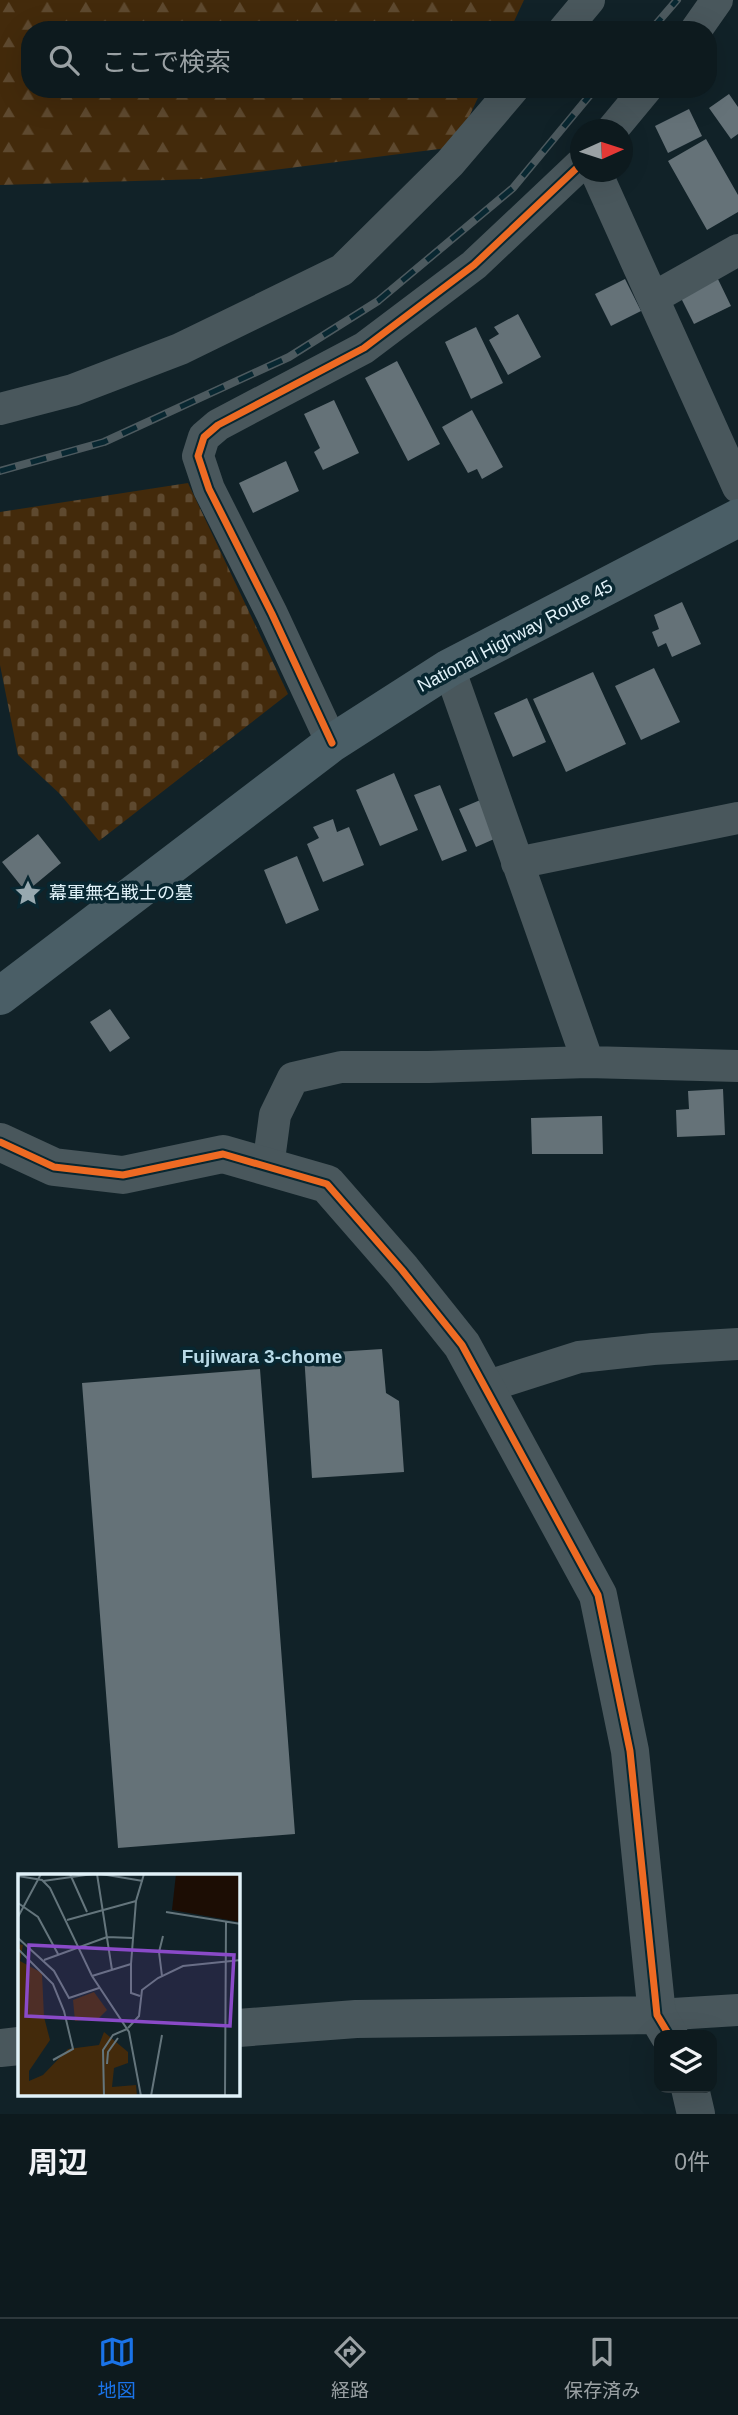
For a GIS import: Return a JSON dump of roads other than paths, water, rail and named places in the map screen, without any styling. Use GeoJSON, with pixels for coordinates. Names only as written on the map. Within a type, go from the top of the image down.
{"type":"FeatureCollection","features":[{"type":"Feature","properties":{"kind":"highway","name":"National Highway Route 45"},"geometry":{"type":"LineString","coordinates":[[0,996],[332,743],[449,668],[738,519]]}},
{"type":"Feature","properties":{"kind":"street"},"geometry":{"type":"LineString","coordinates":[[572,21],[589,0]]}},
{"type":"Feature","properties":{"kind":"street"},"geometry":{"type":"LineString","coordinates":[[702,21],[717,0]]}},
{"type":"Feature","properties":{"kind":"street"},"geometry":{"type":"LineString","coordinates":[[0,410],[73,390],[180,349],[342,270],[450,163],[505,98]]}},
{"type":"Feature","properties":{"kind":"street"},"geometry":{"type":"LineString","coordinates":[[621,119],[639,98]]}},
{"type":"Feature","properties":{"kind":"street"},"geometry":{"type":"LineString","coordinates":[[332,743],[272,614],[209,489],[198,456],[204,438],[218,425],[364,348],[474,265],[570,174]]}},
{"type":"Feature","properties":{"kind":"street"},"geometry":{"type":"LineString","coordinates":[[601,182],[738,487]]}},
{"type":"Feature","properties":{"kind":"street"},"geometry":{"type":"LineString","coordinates":[[653,298],[738,250]]}},
{"type":"Feature","properties":{"kind":"street"},"geometry":{"type":"LineString","coordinates":[[449,668],[588,1062]]}},
{"type":"Feature","properties":{"kind":"street"},"geometry":{"type":"LineString","coordinates":[[517,863],[738,818]]}},
{"type":"Feature","properties":{"kind":"street"},"geometry":{"type":"LineString","coordinates":[[268,1167],[275,1115],[293,1078],[341,1067],[588,1062],[738,1066]]}},
{"type":"Feature","properties":{"kind":"street"},"geometry":{"type":"LineString","coordinates":[[0,1142],[54,1167],[123,1175],[223,1154],[327,1184],[402,1270],[462,1345],[598,1595],[630,1751],[663,2025]]}},
{"type":"Feature","properties":{"kind":"street"},"geometry":{"type":"LineString","coordinates":[[485,1387],[579,1357],[738,1344]]}},
{"type":"Feature","properties":{"kind":"street"},"geometry":{"type":"LineString","coordinates":[[240,2028],[356,2019],[663,2025],[738,2010]]}},
{"type":"Feature","properties":{"kind":"street"},"geometry":{"type":"LineString","coordinates":[[0,2048],[18,2046]]}},
{"type":"Feature","properties":{"kind":"street"},"geometry":{"type":"LineString","coordinates":[[691,2093],[696,2114]]}},
{"type":"Feature","properties":{"kind":"railway"},"geometry":{"type":"LineString","coordinates":[[659,21],[677,0]]}},
{"type":"Feature","properties":{"kind":"railway"},"geometry":{"type":"LineString","coordinates":[[0,471],[104,442],[289,357],[378,301],[513,188],[588,98]]}},
{"type":"Feature","properties":{"kind":"place","name":"幕軍無名戦士の墓"},"geometry":{"type":"Point","coordinates":[28,893]}},
{"type":"Feature","properties":{"kind":"district","name":"Fujiwara 3-chome"},"geometry":{"type":"Point","coordinates":[262,1356]}}]}
